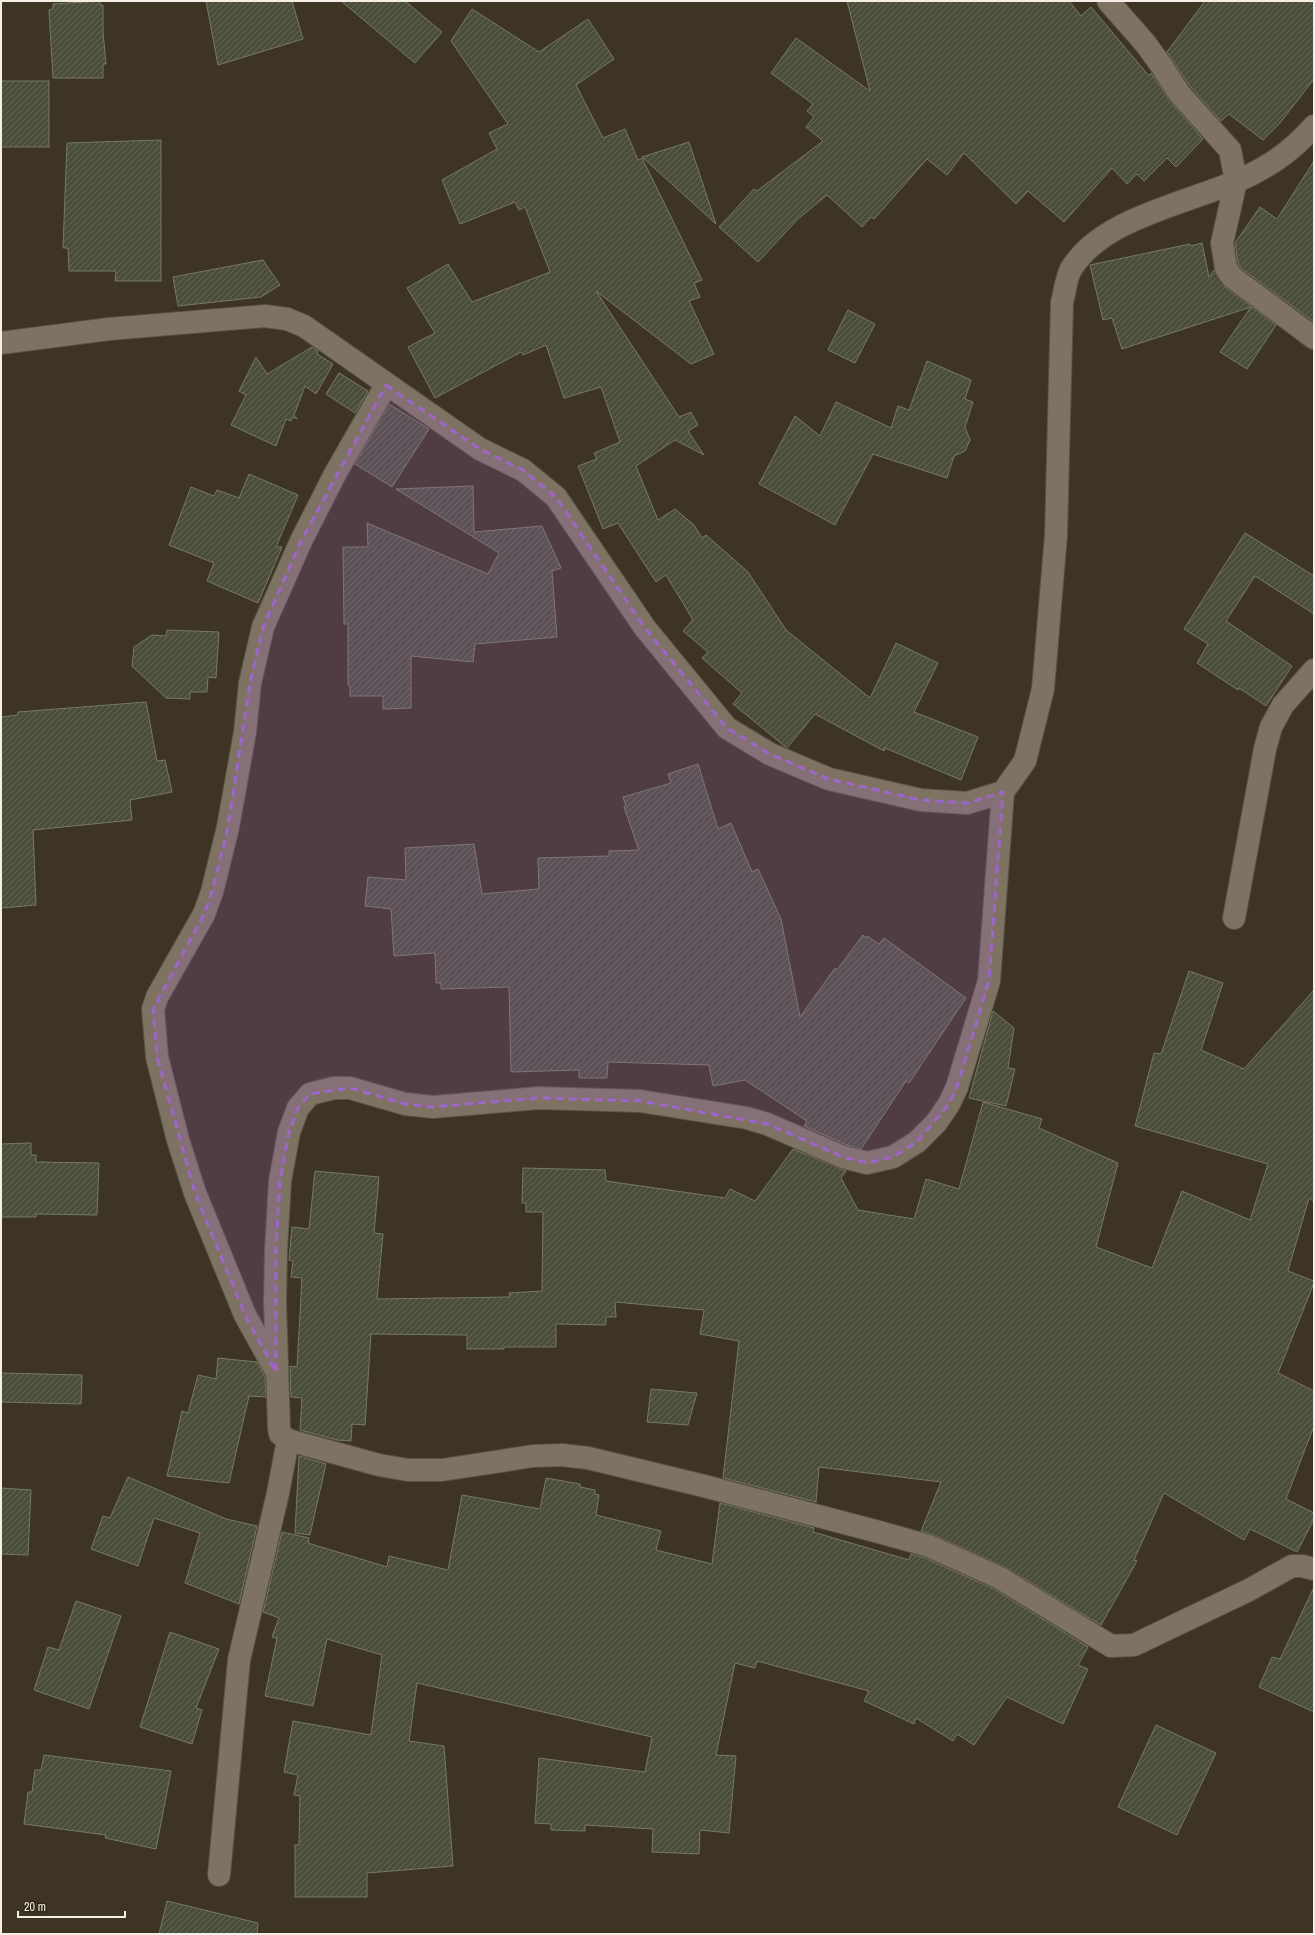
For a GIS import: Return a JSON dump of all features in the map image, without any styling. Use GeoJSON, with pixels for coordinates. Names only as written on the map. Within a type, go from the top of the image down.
{"type":"FeatureCollection","features":[{"type":"Feature","properties":{"kind":"street"},"geometry":{"type":"LineString","coordinates":[[1108,1],[1149,49],[1179,93],[1230,150],[1233,158],[1236,181],[1222,243],[1226,268],[1232,277],[1314,338]]}},
{"type":"Feature","properties":{"kind":"street"},"geometry":{"type":"LineString","coordinates":[[1314,126],[1303,139],[1263,168],[1236,181],[1127,223],[1095,242],[1070,270],[1062,302],[1056,535],[1043,688],[1025,761],[1003,792],[989,981],[957,1087],[949,1104],[936,1123],[917,1142],[893,1157],[867,1163],[843,1157],[767,1124],[747,1118],[640,1101],[539,1098],[433,1107],[405,1104],[350,1088],[334,1088],[310,1094],[298,1108],[289,1132],[280,1182],[276,1250],[276,1372],[278,1428],[280,1434],[288,1440],[379,1465],[408,1470],[442,1470],[533,1456],[562,1455],[588,1458],[704,1486],[929,1546],[1000,1578],[1111,1646],[1134,1644],[1249,1590],[1292,1566],[1302,1566],[1314,1569]]}},
{"type":"Feature","properties":{"kind":"street"},"geometry":{"type":"LineString","coordinates":[[1,343],[109,329],[265,316],[287,319],[304,326],[386,384],[454,429],[480,449],[523,470],[556,497],[645,628],[727,728],[770,754],[829,779],[913,798],[967,803],[1003,792]]}},
{"type":"Feature","properties":{"kind":"street"},"geometry":{"type":"LineString","coordinates":[[276,1372],[245,1315],[195,1193],[178,1140],[157,1057],[153,1009],[157,997],[204,914],[212,892],[228,827],[245,732],[250,683],[264,627],[301,541],[335,474],[386,384]]}},
{"type":"Feature","properties":{"kind":"street"},"geometry":{"type":"LineString","coordinates":[[1234,918],[1265,749],[1271,727],[1283,705],[1314,670]]}},
{"type":"Feature","properties":{"kind":"street"},"geometry":{"type":"LineString","coordinates":[[219,1875],[239,1660],[278,1493],[288,1440]]}},
{"type":"Feature","properties":{"kind":"highlighted area"},"geometry":{"type":"Polygon","coordinates":[[[386,385],[480,449],[523,470],[556,497],[645,628],[727,728],[770,754],[829,779],[921,800],[967,803],[1003,792],[989,981],[957,1087],[949,1104],[917,1142],[893,1157],[867,1163],[843,1157],[767,1124],[640,1101],[539,1098],[433,1107],[405,1104],[350,1088],[310,1094],[298,1108],[289,1132],[280,1181],[276,1250],[276,1372],[245,1315],[195,1193],[157,1057],[153,1009],[204,914],[212,892],[228,827],[250,683],[263,627],[301,541],[386,385]]]}},
{"type":"Feature","properties":{"kind":"building"},"geometry":{"type":"Polygon","coordinates":[[[100,1],[100,5],[103,5],[103,32],[106,64],[103,64],[103,78],[53,78],[49,10],[53,9],[53,4],[100,1]]]}},
{"type":"Feature","properties":{"kind":"building"},"geometry":{"type":"Polygon","coordinates":[[[206,1],[292,1],[303,39],[218,65],[206,1]]]}},
{"type":"Feature","properties":{"kind":"building"},"geometry":{"type":"Polygon","coordinates":[[[341,1],[405,1],[442,32],[415,63],[341,1]]]}},
{"type":"Feature","properties":{"kind":"building"},"geometry":{"type":"Polygon","coordinates":[[[847,1],[1069,1],[1081,16],[1091,7],[1149,76],[1151,73],[1170,101],[1203,139],[1176,167],[1167,158],[1144,181],[1137,174],[1127,184],[1112,168],[1064,222],[1028,191],[1016,204],[964,153],[947,175],[927,159],[874,219],[871,217],[862,227],[827,195],[798,219],[758,262],[719,227],[754,189],[757,191],[823,141],[806,127],[814,117],[807,111],[813,104],[771,73],[796,38],[870,91],[847,1]]]}},
{"type":"Feature","properties":{"kind":"building"},"geometry":{"type":"Polygon","coordinates":[[[1205,1],[1314,1],[1314,79],[1280,123],[1263,140],[1229,114],[1221,121],[1189,85],[1167,52],[1205,1]]]}},
{"type":"Feature","properties":{"kind":"building"},"geometry":{"type":"Polygon","coordinates":[[[472,9],[539,52],[588,19],[614,59],[576,85],[603,138],[625,129],[638,160],[642,158],[702,280],[694,283],[700,297],[689,301],[714,354],[691,364],[596,291],[679,417],[691,412],[698,425],[688,431],[704,455],[675,440],[636,466],[658,520],[675,509],[694,525],[702,538],[706,535],[748,572],[786,630],[870,698],[896,643],[938,663],[914,712],[978,737],[961,780],[885,748],[884,751],[815,714],[787,748],[733,704],[742,693],[702,658],[708,652],[683,631],[693,620],[666,575],[656,582],[618,523],[603,529],[578,466],[597,459],[594,453],[620,442],[601,387],[564,398],[546,345],[523,355],[521,352],[435,398],[408,347],[435,333],[407,288],[448,264],[472,302],[550,272],[525,207],[519,210],[515,202],[460,224],[442,180],[497,149],[489,133],[508,124],[451,41],[472,9]]]}},
{"type":"Feature","properties":{"kind":"building"},"geometry":{"type":"Polygon","coordinates":[[[1,81],[49,81],[49,147],[1,147],[1,81]]]}},
{"type":"Feature","properties":{"kind":"building"},"geometry":{"type":"Polygon","coordinates":[[[161,140],[161,281],[115,281],[116,272],[114,271],[69,271],[68,248],[63,248],[67,143],[161,140]]]}},
{"type":"Feature","properties":{"kind":"building"},"geometry":{"type":"Polygon","coordinates":[[[689,142],[716,224],[642,157],[689,142]]]}},
{"type":"Feature","properties":{"kind":"building"},"geometry":{"type":"Polygon","coordinates":[[[1314,161],[1314,322],[1241,268],[1238,263],[1235,243],[1260,207],[1277,219],[1314,161]]]}},
{"type":"Feature","properties":{"kind":"building"},"geometry":{"type":"Polygon","coordinates":[[[1202,243],[1209,277],[1214,270],[1225,287],[1276,325],[1247,369],[1220,352],[1251,307],[1122,349],[1112,318],[1103,320],[1090,265],[1190,244],[1190,246],[1202,243]]]}},
{"type":"Feature","properties":{"kind":"building"},"geometry":{"type":"Polygon","coordinates":[[[263,260],[280,285],[261,297],[178,306],[173,277],[263,260]]]}},
{"type":"Feature","properties":{"kind":"building"},"geometry":{"type":"Polygon","coordinates":[[[848,310],[875,324],[855,363],[828,350],[848,310]]]}},
{"type":"Feature","properties":{"kind":"building"},"geometry":{"type":"Polygon","coordinates":[[[312,347],[318,351],[317,354],[333,364],[316,394],[305,386],[294,415],[297,419],[293,417],[291,421],[286,419],[276,446],[231,425],[246,395],[239,391],[256,357],[267,374],[312,347]]]}},
{"type":"Feature","properties":{"kind":"building"},"geometry":{"type":"Polygon","coordinates":[[[927,361],[971,380],[965,399],[973,402],[965,427],[970,440],[965,451],[954,456],[947,478],[873,454],[835,525],[759,484],[795,416],[820,436],[836,402],[891,428],[898,406],[909,410],[927,361]]]}},
{"type":"Feature","properties":{"kind":"building"},"geometry":{"type":"Polygon","coordinates":[[[339,373],[368,391],[355,413],[326,394],[339,373]]]}},
{"type":"Feature","properties":{"kind":"building"},"geometry":{"type":"Polygon","coordinates":[[[389,404],[429,429],[392,487],[355,464],[389,404]]]}},
{"type":"Feature","properties":{"kind":"building"},"geometry":{"type":"Polygon","coordinates":[[[249,474],[298,495],[276,547],[282,547],[258,603],[207,581],[214,563],[169,545],[191,487],[214,496],[217,490],[239,498],[249,474]]]}},
{"type":"Feature","properties":{"kind":"building"},"geometry":{"type":"Polygon","coordinates":[[[473,486],[474,532],[542,526],[561,568],[552,571],[557,637],[475,644],[473,662],[411,656],[411,708],[383,709],[383,696],[350,696],[350,686],[348,685],[348,624],[344,624],[343,547],[368,547],[367,523],[488,574],[499,553],[396,489],[473,486]]]}},
{"type":"Feature","properties":{"kind":"building"},"geometry":{"type":"Polygon","coordinates":[[[1245,533],[1314,576],[1314,614],[1255,576],[1226,621],[1292,666],[1266,706],[1239,688],[1238,690],[1197,663],[1208,644],[1184,629],[1245,533]]]}},
{"type":"Feature","properties":{"kind":"building"},"geometry":{"type":"Polygon","coordinates":[[[167,630],[219,632],[216,678],[208,677],[207,692],[190,692],[190,699],[166,698],[132,666],[134,647],[152,635],[166,636],[167,630]]]}},
{"type":"Feature","properties":{"kind":"building"},"geometry":{"type":"Polygon","coordinates":[[[146,702],[157,761],[165,760],[172,792],[130,800],[132,820],[33,830],[36,905],[1,908],[1,717],[18,715],[18,712],[146,702]]]}},
{"type":"Feature","properties":{"kind":"building"},"geometry":{"type":"Polygon","coordinates":[[[698,764],[718,829],[731,823],[752,872],[758,869],[781,919],[800,1017],[835,968],[837,970],[863,935],[879,944],[884,938],[966,998],[909,1083],[906,1081],[861,1149],[847,1145],[804,1126],[807,1121],[745,1080],[713,1086],[709,1065],[608,1062],[607,1078],[579,1078],[579,1070],[511,1072],[509,987],[441,989],[441,983],[436,983],[435,953],[394,956],[391,909],[365,906],[368,877],[406,880],[405,848],[474,844],[482,894],[539,889],[538,858],[609,856],[609,851],[639,850],[624,807],[626,806],[623,797],[671,783],[668,774],[698,764]]]}},
{"type":"Feature","properties":{"kind":"building"},"geometry":{"type":"Polygon","coordinates":[[[1189,971],[1223,983],[1201,1050],[1244,1069],[1314,990],[1314,1201],[1309,1198],[1288,1271],[1314,1281],[1314,1283],[1278,1373],[1314,1391],[1314,1426],[1286,1499],[1314,1513],[1314,1519],[1297,1552],[1250,1529],[1244,1540],[1164,1493],[1134,1560],[1137,1561],[1101,1625],[1005,1567],[934,1535],[921,1531],[941,1482],[819,1467],[816,1502],[723,1478],[739,1341],[700,1334],[704,1310],[615,1302],[616,1317],[606,1317],[606,1325],[556,1324],[556,1347],[467,1349],[467,1335],[371,1334],[365,1425],[352,1424],[351,1441],[337,1440],[300,1430],[302,1398],[291,1397],[290,1366],[297,1367],[302,1278],[291,1277],[293,1261],[289,1260],[292,1227],[309,1229],[315,1171],[379,1177],[374,1233],[383,1234],[377,1299],[510,1297],[509,1293],[542,1291],[543,1212],[526,1212],[526,1203],[522,1203],[523,1168],[605,1170],[606,1181],[725,1198],[730,1189],[755,1201],[793,1149],[846,1171],[841,1178],[858,1210],[914,1219],[926,1179],[959,1189],[983,1102],[1042,1119],[1039,1128],[1118,1163],[1096,1247],[1152,1268],[1182,1191],[1250,1220],[1268,1164],[1135,1126],[1154,1053],[1161,1054],[1189,971]]]}},
{"type":"Feature","properties":{"kind":"building"},"geometry":{"type":"Polygon","coordinates":[[[993,1011],[1014,1028],[1008,1068],[1015,1069],[1006,1106],[969,1098],[993,1011]]]}},
{"type":"Feature","properties":{"kind":"building"},"geometry":{"type":"Polygon","coordinates":[[[31,1143],[31,1155],[36,1155],[36,1162],[99,1163],[97,1215],[36,1214],[36,1217],[1,1217],[1,1144],[31,1143]]]}},
{"type":"Feature","properties":{"kind":"building"},"geometry":{"type":"Polygon","coordinates":[[[218,1358],[257,1362],[265,1377],[266,1397],[249,1396],[229,1483],[167,1476],[182,1411],[188,1413],[198,1375],[216,1379],[218,1358]]]}},
{"type":"Feature","properties":{"kind":"building"},"geometry":{"type":"Polygon","coordinates":[[[1,1373],[82,1375],[81,1404],[1,1402],[1,1373]]]}},
{"type":"Feature","properties":{"kind":"building"},"geometry":{"type":"Polygon","coordinates":[[[651,1389],[697,1393],[688,1425],[647,1422],[651,1389]]]}},
{"type":"Feature","properties":{"kind":"building"},"geometry":{"type":"Polygon","coordinates":[[[299,1456],[326,1464],[310,1535],[295,1533],[299,1456]]]}},
{"type":"Feature","properties":{"kind":"building"},"geometry":{"type":"Polygon","coordinates":[[[128,1477],[226,1519],[257,1526],[239,1604],[185,1583],[200,1533],[154,1518],[138,1566],[91,1549],[103,1516],[110,1518],[128,1477]]]}},
{"type":"Feature","properties":{"kind":"building"},"geometry":{"type":"Polygon","coordinates":[[[546,1478],[580,1484],[580,1487],[595,1490],[595,1494],[599,1495],[596,1515],[661,1531],[656,1550],[712,1564],[720,1503],[814,1528],[813,1532],[909,1560],[911,1554],[925,1558],[994,1589],[1088,1647],[1078,1665],[1088,1669],[1063,1724],[1007,1697],[974,1745],[957,1734],[953,1741],[916,1718],[914,1724],[864,1701],[869,1691],[757,1661],[755,1668],[735,1663],[716,1755],[736,1756],[729,1833],[700,1830],[699,1854],[652,1852],[653,1829],[585,1825],[585,1831],[551,1830],[551,1824],[535,1823],[539,1758],[645,1772],[652,1737],[417,1683],[409,1741],[444,1746],[453,1866],[367,1873],[367,1897],[295,1897],[295,1845],[299,1845],[300,1796],[294,1795],[298,1775],[284,1772],[293,1721],[371,1735],[382,1655],[327,1639],[313,1706],[265,1696],[277,1638],[272,1637],[279,1618],[263,1612],[282,1532],[309,1538],[308,1543],[387,1567],[389,1556],[448,1570],[462,1495],[540,1509],[546,1478]]]}},
{"type":"Feature","properties":{"kind":"building"},"geometry":{"type":"Polygon","coordinates":[[[1,1488],[31,1490],[28,1555],[1,1554],[1,1488]]]}},
{"type":"Feature","properties":{"kind":"building"},"geometry":{"type":"Polygon","coordinates":[[[1314,1587],[1314,1712],[1259,1687],[1272,1657],[1280,1659],[1314,1587]]]}},
{"type":"Feature","properties":{"kind":"building"},"geometry":{"type":"Polygon","coordinates":[[[76,1601],[121,1616],[89,1709],[34,1690],[48,1647],[59,1650],[76,1601]]]}},
{"type":"Feature","properties":{"kind":"building"},"geometry":{"type":"Polygon","coordinates":[[[170,1632],[219,1649],[196,1708],[202,1710],[192,1744],[140,1727],[170,1632]]]}},
{"type":"Feature","properties":{"kind":"building"},"geometry":{"type":"Polygon","coordinates":[[[1156,1725],[1216,1753],[1177,1835],[1118,1807],[1156,1725]]]}},
{"type":"Feature","properties":{"kind":"building"},"geometry":{"type":"Polygon","coordinates":[[[44,1755],[171,1771],[156,1849],[105,1838],[106,1835],[24,1824],[28,1792],[32,1792],[35,1770],[41,1770],[44,1755]]]}},
{"type":"Feature","properties":{"kind":"building"},"geometry":{"type":"Polygon","coordinates":[[[167,1901],[258,1923],[257,1934],[159,1934],[167,1901]]]}}]}
